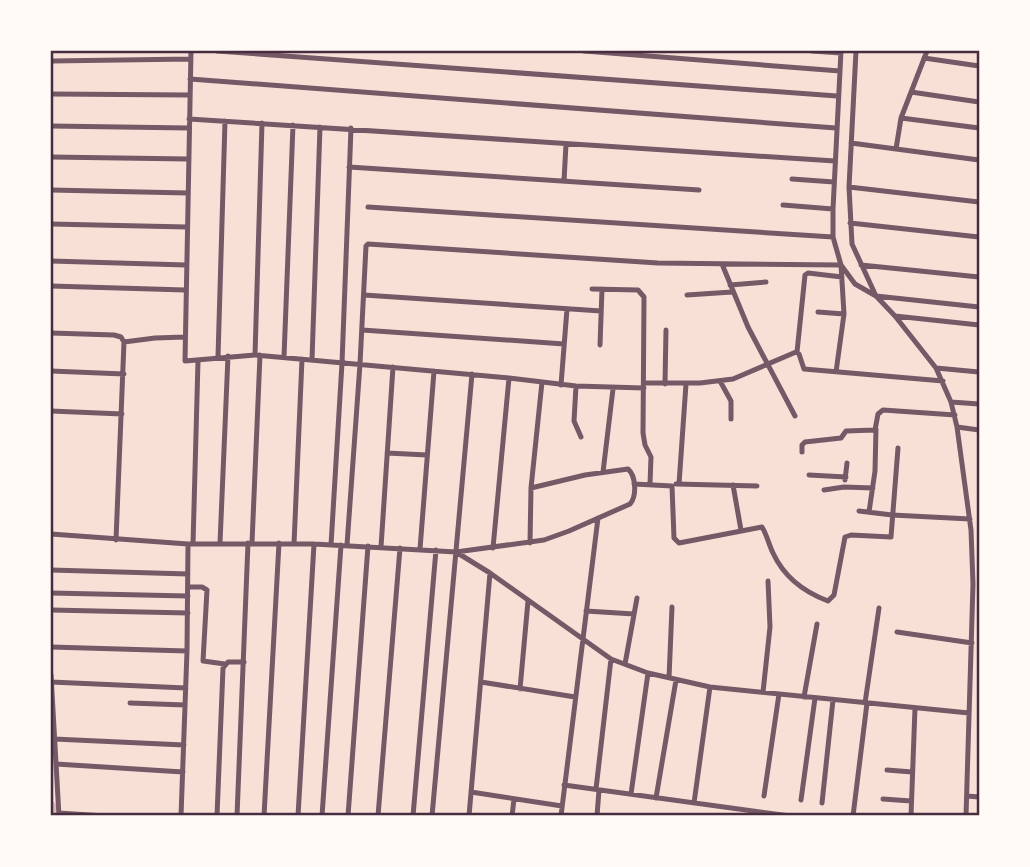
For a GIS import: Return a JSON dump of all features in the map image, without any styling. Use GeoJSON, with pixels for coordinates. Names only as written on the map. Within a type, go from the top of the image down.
{"type":"FeatureCollection","features":[{"type":"Feature","properties":{"kind":"street"},"geometry":{"type":"LineString","coordinates":[[191,51],[185,290],[187,362],[257,355],[613,389],[720,381],[751,373],[797,352]]}},
{"type":"Feature","properties":{"kind":"street"},"geometry":{"type":"LineString","coordinates":[[217,51],[837,96]]}},
{"type":"Feature","properties":{"kind":"street"},"geometry":{"type":"LineString","coordinates":[[584,51],[840,71]]}},
{"type":"Feature","properties":{"kind":"street"},"geometry":{"type":"LineString","coordinates":[[812,51],[841,52],[833,209],[834,237],[841,265],[844,314],[836,372]]}},
{"type":"Feature","properties":{"kind":"street"},"geometry":{"type":"LineString","coordinates":[[856,51],[850,143],[850,223],[852,244],[876,296]]}},
{"type":"Feature","properties":{"kind":"street"},"geometry":{"type":"LineString","coordinates":[[896,149],[901,118],[927,51]]}},
{"type":"Feature","properties":{"kind":"street"},"geometry":{"type":"LineString","coordinates":[[924,58],[979,66]]}},
{"type":"Feature","properties":{"kind":"street"},"geometry":{"type":"LineString","coordinates":[[51,61],[191,59]]}},
{"type":"Feature","properties":{"kind":"street"},"geometry":{"type":"LineString","coordinates":[[190,79],[836,128]]}},
{"type":"Feature","properties":{"kind":"street"},"geometry":{"type":"LineString","coordinates":[[911,92],[979,102]]}},
{"type":"Feature","properties":{"kind":"street"},"geometry":{"type":"LineString","coordinates":[[51,94],[190,95]]}},
{"type":"Feature","properties":{"kind":"street"},"geometry":{"type":"LineString","coordinates":[[901,118],[979,128]]}},
{"type":"Feature","properties":{"kind":"street"},"geometry":{"type":"LineString","coordinates":[[189,119],[835,161]]}},
{"type":"Feature","properties":{"kind":"street"},"geometry":{"type":"LineString","coordinates":[[218,357],[225,121]]}},
{"type":"Feature","properties":{"kind":"street"},"geometry":{"type":"LineString","coordinates":[[237,816],[257,355],[262,123]]}},
{"type":"Feature","properties":{"kind":"street"},"geometry":{"type":"LineString","coordinates":[[284,357],[293,125]]}},
{"type":"Feature","properties":{"kind":"street"},"geometry":{"type":"LineString","coordinates":[[51,126],[189,128]]}},
{"type":"Feature","properties":{"kind":"street"},"geometry":{"type":"LineString","coordinates":[[313,360],[320,127]]}},
{"type":"Feature","properties":{"kind":"street"},"geometry":{"type":"LineString","coordinates":[[331,545],[342,363],[351,128]]}},
{"type":"Feature","properties":{"kind":"street"},"geometry":{"type":"LineString","coordinates":[[850,143],[979,160]]}},
{"type":"Feature","properties":{"kind":"street"},"geometry":{"type":"LineString","coordinates":[[564,181],[566,144]]}},
{"type":"Feature","properties":{"kind":"street"},"geometry":{"type":"LineString","coordinates":[[51,157],[188,159]]}},
{"type":"Feature","properties":{"kind":"street"},"geometry":{"type":"LineString","coordinates":[[349,167],[699,190]]}},
{"type":"Feature","properties":{"kind":"street"},"geometry":{"type":"LineString","coordinates":[[792,179],[834,182]]}},
{"type":"Feature","properties":{"kind":"street"},"geometry":{"type":"LineString","coordinates":[[849,187],[979,202]]}},
{"type":"Feature","properties":{"kind":"street"},"geometry":{"type":"LineString","coordinates":[[51,190],[187,193]]}},
{"type":"Feature","properties":{"kind":"street"},"geometry":{"type":"LineString","coordinates":[[783,205],[833,209]]}},
{"type":"Feature","properties":{"kind":"street"},"geometry":{"type":"LineString","coordinates":[[368,206],[834,237]]}},
{"type":"Feature","properties":{"kind":"street"},"geometry":{"type":"LineString","coordinates":[[850,223],[979,237]]}},
{"type":"Feature","properties":{"kind":"street"},"geometry":{"type":"LineString","coordinates":[[51,224],[187,227]]}},
{"type":"Feature","properties":{"kind":"street"},"geometry":{"type":"LineString","coordinates":[[322,816],[360,364],[366,246],[369,244],[658,262],[841,265]]}},
{"type":"Feature","properties":{"kind":"street"},"geometry":{"type":"LineString","coordinates":[[51,261],[186,265]]}},
{"type":"Feature","properties":{"kind":"street"},"geometry":{"type":"LineString","coordinates":[[722,264],[732,292],[794,416]]}},
{"type":"Feature","properties":{"kind":"street"},"geometry":{"type":"LineString","coordinates":[[841,265],[855,284],[876,296],[895,316],[936,368],[955,415],[971,530],[972,643],[966,816]]}},
{"type":"Feature","properties":{"kind":"street"},"geometry":{"type":"LineString","coordinates":[[861,265],[979,277]]}},
{"type":"Feature","properties":{"kind":"street"},"geometry":{"type":"LineString","coordinates":[[842,277],[808,273],[805,275],[797,352],[803,368],[943,381]]}},
{"type":"Feature","properties":{"kind":"street"},"geometry":{"type":"LineString","coordinates":[[730,285],[766,282]]}},
{"type":"Feature","properties":{"kind":"street"},"geometry":{"type":"LineString","coordinates":[[51,286],[185,290]]}},
{"type":"Feature","properties":{"kind":"street"},"geometry":{"type":"LineString","coordinates":[[592,289],[635,290],[643,294],[643,439],[651,457],[650,484]]}},
{"type":"Feature","properties":{"kind":"street"},"geometry":{"type":"LineString","coordinates":[[600,345],[602,289]]}},
{"type":"Feature","properties":{"kind":"street"},"geometry":{"type":"LineString","coordinates":[[687,295],[732,292]]}},
{"type":"Feature","properties":{"kind":"street"},"geometry":{"type":"LineString","coordinates":[[364,295],[601,311]]}},
{"type":"Feature","properties":{"kind":"street"},"geometry":{"type":"LineString","coordinates":[[876,296],[979,307]]}},
{"type":"Feature","properties":{"kind":"street"},"geometry":{"type":"LineString","coordinates":[[561,385],[567,309]]}},
{"type":"Feature","properties":{"kind":"street"},"geometry":{"type":"LineString","coordinates":[[818,312],[844,314]]}},
{"type":"Feature","properties":{"kind":"street"},"geometry":{"type":"LineString","coordinates":[[895,316],[979,324]]}},
{"type":"Feature","properties":{"kind":"street"},"geometry":{"type":"LineString","coordinates":[[362,330],[564,344]]}},
{"type":"Feature","properties":{"kind":"street"},"geometry":{"type":"LineString","coordinates":[[665,384],[666,330]]}},
{"type":"Feature","properties":{"kind":"street"},"geometry":{"type":"LineString","coordinates":[[51,333],[114,335],[121,337],[124,342],[116,540]]}},
{"type":"Feature","properties":{"kind":"street"},"geometry":{"type":"LineString","coordinates":[[124,342],[185,337]]}},
{"type":"Feature","properties":{"kind":"street"},"geometry":{"type":"LineString","coordinates":[[220,543],[228,356]]}},
{"type":"Feature","properties":{"kind":"street"},"geometry":{"type":"LineString","coordinates":[[294,544],[302,359]]}},
{"type":"Feature","properties":{"kind":"street"},"geometry":{"type":"LineString","coordinates":[[181,816],[198,361]]}},
{"type":"Feature","properties":{"kind":"street"},"geometry":{"type":"LineString","coordinates":[[381,547],[393,367]]}},
{"type":"Feature","properties":{"kind":"street"},"geometry":{"type":"LineString","coordinates":[[936,368],[979,372]]}},
{"type":"Feature","properties":{"kind":"street"},"geometry":{"type":"LineString","coordinates":[[51,371],[124,374]]}},
{"type":"Feature","properties":{"kind":"street"},"geometry":{"type":"LineString","coordinates":[[420,549],[434,371]]}},
{"type":"Feature","properties":{"kind":"street"},"geometry":{"type":"LineString","coordinates":[[432,816],[472,374]]}},
{"type":"Feature","properties":{"kind":"street"},"geometry":{"type":"LineString","coordinates":[[493,548],[509,378]]}},
{"type":"Feature","properties":{"kind":"street"},"geometry":{"type":"LineString","coordinates":[[720,381],[731,401],[731,419]]}},
{"type":"Feature","properties":{"kind":"street"},"geometry":{"type":"LineString","coordinates":[[530,543],[531,488],[542,383]]}},
{"type":"Feature","properties":{"kind":"street"},"geometry":{"type":"LineString","coordinates":[[679,484],[686,384]]}},
{"type":"Feature","properties":{"kind":"street"},"geometry":{"type":"LineString","coordinates":[[576,386],[575,421],[581,437]]}},
{"type":"Feature","properties":{"kind":"street"},"geometry":{"type":"LineString","coordinates":[[603,472],[613,389]]}},
{"type":"Feature","properties":{"kind":"street"},"geometry":{"type":"LineString","coordinates":[[951,401],[979,404]]}},
{"type":"Feature","properties":{"kind":"street"},"geometry":{"type":"LineString","coordinates":[[869,512],[878,414],[883,410],[955,415]]}},
{"type":"Feature","properties":{"kind":"street"},"geometry":{"type":"LineString","coordinates":[[51,411],[122,414]]}},
{"type":"Feature","properties":{"kind":"street"},"geometry":{"type":"LineString","coordinates":[[957,427],[979,430]]}},
{"type":"Feature","properties":{"kind":"street"},"geometry":{"type":"LineString","coordinates":[[802,452],[805,442],[842,438],[846,431],[876,429]]}},
{"type":"Feature","properties":{"kind":"street"},"geometry":{"type":"LineString","coordinates":[[671,485],[677,542],[764,528],[772,552],[788,576],[810,593],[828,601],[834,595],[845,537],[851,535],[889,539],[891,536],[898,448]]}},
{"type":"Feature","properties":{"kind":"street"},"geometry":{"type":"LineString","coordinates":[[387,453],[428,455]]}},
{"type":"Feature","properties":{"kind":"street"},"geometry":{"type":"LineString","coordinates":[[844,486],[847,463]]}},
{"type":"Feature","properties":{"kind":"street"},"geometry":{"type":"LineString","coordinates":[[51,534],[190,544],[314,544],[456,552],[530,543],[556,536],[631,503],[634,484],[632,472],[628,469],[531,488]]}},
{"type":"Feature","properties":{"kind":"street"},"geometry":{"type":"LineString","coordinates":[[809,475],[846,477]]}},
{"type":"Feature","properties":{"kind":"street"},"geometry":{"type":"LineString","coordinates":[[634,484],[757,486]]}},
{"type":"Feature","properties":{"kind":"street"},"geometry":{"type":"LineString","coordinates":[[733,485],[741,530]]}},
{"type":"Feature","properties":{"kind":"street"},"geometry":{"type":"LineString","coordinates":[[824,490],[844,486],[873,488]]}},
{"type":"Feature","properties":{"kind":"street"},"geometry":{"type":"LineString","coordinates":[[859,511],[970,519]]}},
{"type":"Feature","properties":{"kind":"street"},"geometry":{"type":"LineString","coordinates":[[561,816],[598,518]]}},
{"type":"Feature","properties":{"kind":"street"},"geometry":{"type":"LineString","coordinates":[[971,530],[979,531]]}},
{"type":"Feature","properties":{"kind":"street"},"geometry":{"type":"LineString","coordinates":[[264,816],[279,543]]}},
{"type":"Feature","properties":{"kind":"street"},"geometry":{"type":"LineString","coordinates":[[298,816],[314,544]]}},
{"type":"Feature","properties":{"kind":"street"},"geometry":{"type":"LineString","coordinates":[[348,816],[368,546]]}},
{"type":"Feature","properties":{"kind":"street"},"geometry":{"type":"LineString","coordinates":[[378,816],[400,548]]}},
{"type":"Feature","properties":{"kind":"street"},"geometry":{"type":"LineString","coordinates":[[413,816],[436,550]]}},
{"type":"Feature","properties":{"kind":"street"},"geometry":{"type":"LineString","coordinates":[[456,552],[611,659],[649,673],[710,687],[969,713]]}},
{"type":"Feature","properties":{"kind":"street"},"geometry":{"type":"LineString","coordinates":[[51,570],[188,574]]}},
{"type":"Feature","properties":{"kind":"street"},"geometry":{"type":"LineString","coordinates":[[469,816],[490,573]]}},
{"type":"Feature","properties":{"kind":"street"},"geometry":{"type":"LineString","coordinates":[[764,692],[771,627],[768,582]]}},
{"type":"Feature","properties":{"kind":"street"},"geometry":{"type":"LineString","coordinates":[[188,587],[202,587],[207,590],[203,661],[225,664],[244,662]]}},
{"type":"Feature","properties":{"kind":"street"},"geometry":{"type":"LineString","coordinates":[[51,593],[188,596]]}},
{"type":"Feature","properties":{"kind":"street"},"geometry":{"type":"LineString","coordinates":[[625,664],[637,598]]}},
{"type":"Feature","properties":{"kind":"street"},"geometry":{"type":"LineString","coordinates":[[520,688],[528,601]]}},
{"type":"Feature","properties":{"kind":"street"},"geometry":{"type":"LineString","coordinates":[[669,678],[673,607]]}},
{"type":"Feature","properties":{"kind":"street"},"geometry":{"type":"LineString","coordinates":[[853,816],[879,608]]}},
{"type":"Feature","properties":{"kind":"street"},"geometry":{"type":"LineString","coordinates":[[51,610],[188,613]]}},
{"type":"Feature","properties":{"kind":"street"},"geometry":{"type":"LineString","coordinates":[[586,611],[634,614]]}},
{"type":"Feature","properties":{"kind":"street"},"geometry":{"type":"LineString","coordinates":[[804,697],[817,624]]}},
{"type":"Feature","properties":{"kind":"street"},"geometry":{"type":"LineString","coordinates":[[897,632],[972,643]]}},
{"type":"Feature","properties":{"kind":"street"},"geometry":{"type":"LineString","coordinates":[[51,648],[187,652]]}},
{"type":"Feature","properties":{"kind":"street"},"geometry":{"type":"LineString","coordinates":[[597,816],[597,790],[611,659]]}},
{"type":"Feature","properties":{"kind":"street"},"geometry":{"type":"LineString","coordinates":[[217,816],[225,664]]}},
{"type":"Feature","properties":{"kind":"street"},"geometry":{"type":"LineString","coordinates":[[631,794],[649,673]]}},
{"type":"Feature","properties":{"kind":"street"},"geometry":{"type":"LineString","coordinates":[[51,675],[59,815],[106,816]]}},
{"type":"Feature","properties":{"kind":"street"},"geometry":{"type":"LineString","coordinates":[[656,798],[676,680]]}},
{"type":"Feature","properties":{"kind":"street"},"geometry":{"type":"LineString","coordinates":[[51,682],[186,688]]}},
{"type":"Feature","properties":{"kind":"street"},"geometry":{"type":"LineString","coordinates":[[481,682],[575,697]]}},
{"type":"Feature","properties":{"kind":"street"},"geometry":{"type":"LineString","coordinates":[[694,803],[710,687]]}},
{"type":"Feature","properties":{"kind":"street"},"geometry":{"type":"LineString","coordinates":[[764,796],[779,694]]}},
{"type":"Feature","properties":{"kind":"street"},"geometry":{"type":"LineString","coordinates":[[801,800],[815,698]]}},
{"type":"Feature","properties":{"kind":"street"},"geometry":{"type":"LineString","coordinates":[[822,803],[833,700]]}},
{"type":"Feature","properties":{"kind":"street"},"geometry":{"type":"LineString","coordinates":[[130,703],[186,705]]}},
{"type":"Feature","properties":{"kind":"street"},"geometry":{"type":"LineString","coordinates":[[911,816],[915,708]]}},
{"type":"Feature","properties":{"kind":"street"},"geometry":{"type":"LineString","coordinates":[[53,735],[184,745]]}},
{"type":"Feature","properties":{"kind":"street"},"geometry":{"type":"LineString","coordinates":[[56,764],[183,772]]}},
{"type":"Feature","properties":{"kind":"street"},"geometry":{"type":"LineString","coordinates":[[887,770],[912,772]]}},
{"type":"Feature","properties":{"kind":"street"},"geometry":{"type":"LineString","coordinates":[[564,785],[787,816]]}},
{"type":"Feature","properties":{"kind":"street"},"geometry":{"type":"LineString","coordinates":[[471,792],[562,806]]}},
{"type":"Feature","properties":{"kind":"street"},"geometry":{"type":"LineString","coordinates":[[967,796],[979,797]]}},
{"type":"Feature","properties":{"kind":"street"},"geometry":{"type":"LineString","coordinates":[[512,816],[514,799]]}},
{"type":"Feature","properties":{"kind":"street"},"geometry":{"type":"LineString","coordinates":[[884,799],[911,801]]}},
{"type":"Feature","properties":{"kind":"waterway"},"geometry":{"type":"LineString","coordinates":[[51,806],[51,816]]}}]}
